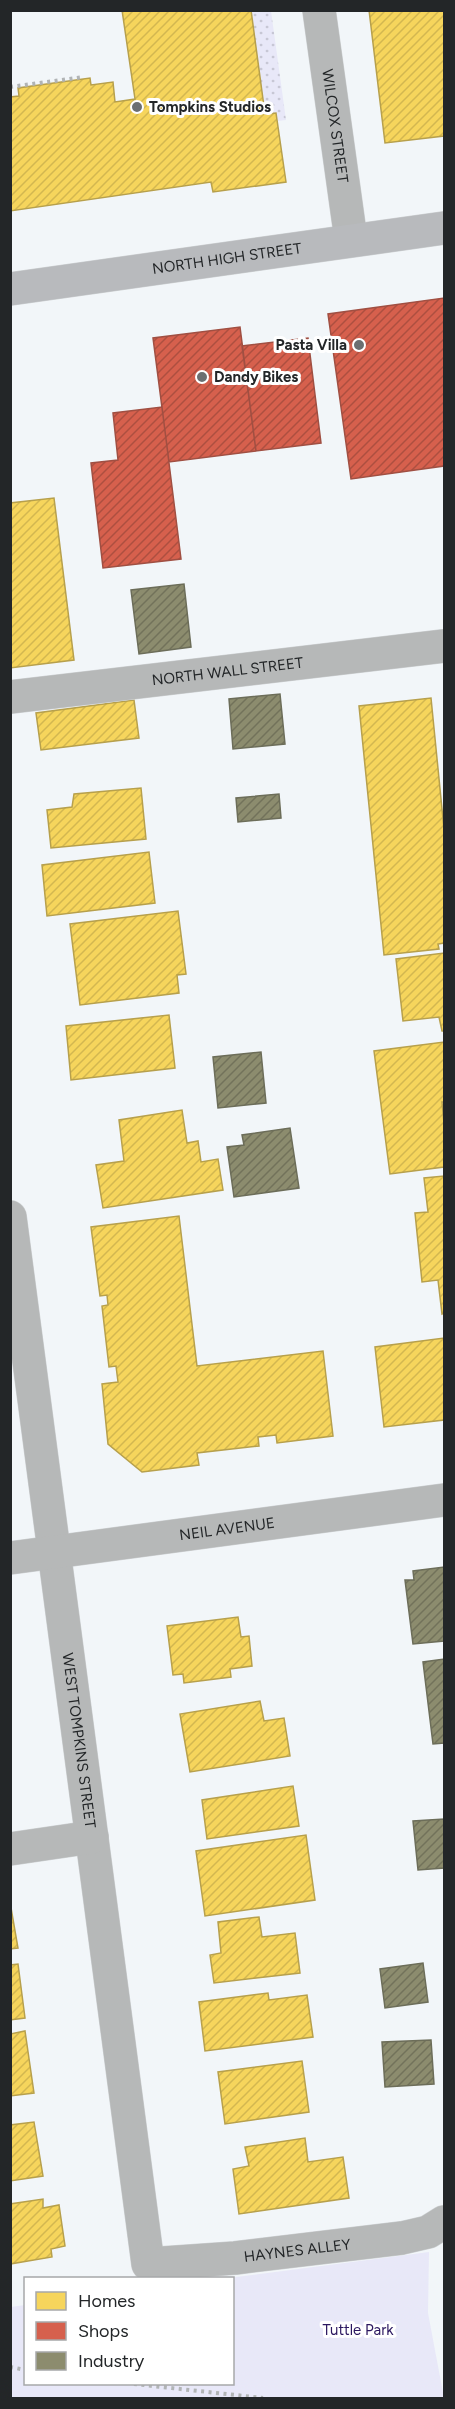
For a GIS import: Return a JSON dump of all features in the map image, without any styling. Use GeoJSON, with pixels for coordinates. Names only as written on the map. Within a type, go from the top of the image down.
{"type":"FeatureCollection","features":[{"type":"Feature","properties":{"kind":"main road","name":"NORTH HIGH STREET"},"geometry":{"type":"LineString","coordinates":[[10,289],[444,228]]}},
{"type":"Feature","properties":{"kind":"street","name":"WILCOX STREET"},"geometry":{"type":"LineString","coordinates":[[319,10],[351,240]]}},
{"type":"Feature","properties":{"kind":"street","name":"NORTH WALL STREET"},"geometry":{"type":"LineString","coordinates":[[10,697],[444,646]]}},
{"type":"Feature","properties":{"kind":"street","name":"WEST TOMPKINS STREET"},"geometry":{"type":"LineString","coordinates":[[10,1217],[148,2264]]}},
{"type":"Feature","properties":{"kind":"street","name":"NEIL AVENUE"},"geometry":{"type":"LineString","coordinates":[[10,1558],[444,1500]]}},
{"type":"Feature","properties":{"kind":"street"},"geometry":{"type":"LineString","coordinates":[[10,1849],[92,1837]]}},
{"type":"Feature","properties":{"kind":"street","name":"HAYNES ALLEY"},"geometry":{"type":"LineString","coordinates":[[148,2264],[235,2258],[402,2238],[428,2232],[444,2222]]}},
{"type":"Feature","properties":{"kind":"path"},"geometry":{"type":"LineString","coordinates":[[10,87],[84,76]]}},
{"type":"Feature","properties":{"kind":"path"},"geometry":{"type":"LineString","coordinates":[[143,2385],[263,2398]]}},
{"type":"Feature","properties":{"kind":"green space"},"geometry":{"type":"Polygon","coordinates":[[[251,11],[271,11],[286,120],[278,121],[276,113],[265,114],[251,11]]]}},
{"type":"Feature","properties":{"kind":"green space","name":"Tuttle Park"},"geometry":{"type":"Polygon","coordinates":[[[429,2252],[428,2313],[444,2398],[11,2398],[11,2307],[24,2305],[24,2385],[234,2385],[234,2277],[429,2252]]]}},
{"type":"Feature","properties":{"kind":"building: Homes","name":"Tompkins Studios"},"geometry":{"type":"Polygon","coordinates":[[[122,10],[251,10],[265,114],[276,113],[286,182],[213,192],[211,182],[10,211],[10,97],[19,96],[18,88],[90,78],[91,85],[113,82],[115,102],[135,99],[122,10]]]}},
{"type":"Feature","properties":{"kind":"building: Homes"},"geometry":{"type":"Polygon","coordinates":[[[369,10],[444,10],[444,136],[385,143],[369,10]]]}},
{"type":"Feature","properties":{"kind":"building: Homes"},"geometry":{"type":"Polygon","coordinates":[[[54,498],[74,660],[10,668],[10,503],[54,498]]]}},
{"type":"Feature","properties":{"kind":"building: Homes"},"geometry":{"type":"Polygon","coordinates":[[[431,698],[444,829],[444,943],[438,944],[439,949],[384,955],[359,706],[431,698]]]}},
{"type":"Feature","properties":{"kind":"building: Homes"},"geometry":{"type":"Polygon","coordinates":[[[134,700],[139,738],[41,750],[36,713],[134,700]]]}},
{"type":"Feature","properties":{"kind":"building: Homes"},"geometry":{"type":"Polygon","coordinates":[[[141,788],[146,839],[51,848],[47,810],[72,807],[74,794],[141,788]]]}},
{"type":"Feature","properties":{"kind":"building: Homes"},"geometry":{"type":"Polygon","coordinates":[[[149,852],[155,903],[47,916],[42,865],[149,852]]]}},
{"type":"Feature","properties":{"kind":"building: Homes"},"geometry":{"type":"Polygon","coordinates":[[[178,911],[186,974],[177,975],[179,993],[80,1005],[70,924],[178,911]]]}},
{"type":"Feature","properties":{"kind":"building: Homes"},"geometry":{"type":"Polygon","coordinates":[[[444,953],[444,1031],[442,1031],[439,1017],[403,1021],[396,959],[444,953]]]}},
{"type":"Feature","properties":{"kind":"building: Homes"},"geometry":{"type":"Polygon","coordinates":[[[169,1015],[175,1068],[71,1080],[66,1026],[169,1015]]]}},
{"type":"Feature","properties":{"kind":"building: Homes"},"geometry":{"type":"Polygon","coordinates":[[[444,1042],[444,1102],[442,1102],[444,1167],[390,1174],[374,1051],[444,1042]]]}},
{"type":"Feature","properties":{"kind":"building: Homes"},"geometry":{"type":"Polygon","coordinates":[[[182,1110],[187,1143],[198,1141],[201,1162],[218,1159],[223,1190],[103,1208],[96,1165],[124,1161],[119,1120],[182,1110]]]}},
{"type":"Feature","properties":{"kind":"building: Homes"},"geometry":{"type":"Polygon","coordinates":[[[444,1176],[444,1313],[442,1314],[438,1280],[422,1282],[415,1213],[428,1212],[424,1178],[444,1176]]]}},
{"type":"Feature","properties":{"kind":"building: Homes"},"geometry":{"type":"Polygon","coordinates":[[[179,1216],[197,1366],[323,1351],[333,1436],[277,1443],[276,1435],[258,1437],[259,1446],[197,1453],[199,1465],[142,1472],[108,1444],[102,1384],[118,1382],[116,1366],[109,1367],[102,1306],[108,1305],[107,1295],[100,1296],[91,1227],[179,1216]]]}},
{"type":"Feature","properties":{"kind":"building: Homes"},"geometry":{"type":"Polygon","coordinates":[[[444,1338],[444,1420],[384,1427],[375,1347],[444,1338]]]}},
{"type":"Feature","properties":{"kind":"building: Homes"},"geometry":{"type":"Polygon","coordinates":[[[238,1617],[241,1637],[249,1636],[252,1666],[230,1669],[231,1677],[184,1683],[183,1674],[173,1675],[167,1626],[238,1617]]]}},
{"type":"Feature","properties":{"kind":"building: Homes"},"geometry":{"type":"Polygon","coordinates":[[[260,1701],[264,1721],[284,1718],[290,1756],[190,1772],[180,1714],[260,1701]]]}},
{"type":"Feature","properties":{"kind":"building: Homes"},"geometry":{"type":"Polygon","coordinates":[[[293,1786],[299,1826],[207,1839],[202,1800],[293,1786]]]}},
{"type":"Feature","properties":{"kind":"building: Homes"},"geometry":{"type":"Polygon","coordinates":[[[306,1835],[315,1900],[205,1916],[196,1851],[306,1835]]]}},
{"type":"Feature","properties":{"kind":"building: Homes"},"geometry":{"type":"Polygon","coordinates":[[[10,1902],[18,1948],[10,1949],[10,1902]]]}},
{"type":"Feature","properties":{"kind":"building: Homes"},"geometry":{"type":"Polygon","coordinates":[[[259,1917],[262,1937],[295,1933],[300,1973],[214,1983],[210,1955],[221,1953],[218,1922],[259,1917]]]}},
{"type":"Feature","properties":{"kind":"building: Homes"},"geometry":{"type":"Polygon","coordinates":[[[18,1964],[25,2018],[10,2020],[10,1965],[18,1964]]]}},
{"type":"Feature","properties":{"kind":"building: Homes"},"geometry":{"type":"Polygon","coordinates":[[[268,1993],[269,2000],[307,1995],[313,2037],[205,2051],[199,2002],[268,1993]]]}},
{"type":"Feature","properties":{"kind":"building: Homes"},"geometry":{"type":"Polygon","coordinates":[[[25,2031],[34,2093],[10,2096],[10,2034],[25,2031]]]}},
{"type":"Feature","properties":{"kind":"building: Homes"},"geometry":{"type":"Polygon","coordinates":[[[302,2061],[309,2112],[225,2124],[218,2072],[302,2061]]]}},
{"type":"Feature","properties":{"kind":"building: Homes"},"geometry":{"type":"Polygon","coordinates":[[[34,2122],[43,2176],[10,2181],[10,2125],[34,2122]]]}},
{"type":"Feature","properties":{"kind":"building: Homes"},"geometry":{"type":"Polygon","coordinates":[[[305,2138],[308,2162],[343,2157],[349,2198],[239,2214],[233,2169],[249,2166],[245,2147],[305,2138]]]}},
{"type":"Feature","properties":{"kind":"building: Homes"},"geometry":{"type":"Polygon","coordinates":[[[43,2199],[43,2208],[59,2205],[65,2246],[51,2249],[52,2257],[10,2264],[10,2204],[43,2199]]]}},
{"type":"Feature","properties":{"kind":"building: Shops"},"geometry":{"type":"Polygon","coordinates":[[[444,298],[444,466],[351,479],[328,314],[444,298]]]}},
{"type":"Feature","properties":{"kind":"building: Shops","name":"Dandy Bikes"},"geometry":{"type":"Polygon","coordinates":[[[240,327],[256,451],[169,462],[153,338],[240,327]]]}},
{"type":"Feature","properties":{"kind":"building: Shops"},"geometry":{"type":"Polygon","coordinates":[[[308,338],[321,443],[256,451],[242,346],[308,338]]]}},
{"type":"Feature","properties":{"kind":"building: Shops"},"geometry":{"type":"Polygon","coordinates":[[[162,407],[181,559],[103,568],[91,463],[118,460],[113,413],[162,407]]]}},
{"type":"Feature","properties":{"kind":"building: Industry"},"geometry":{"type":"Polygon","coordinates":[[[184,584],[191,647],[139,654],[131,590],[184,584]]]}},
{"type":"Feature","properties":{"kind":"building: Industry"},"geometry":{"type":"Polygon","coordinates":[[[280,694],[285,744],[233,749],[229,699],[280,694]]]}},
{"type":"Feature","properties":{"kind":"building: Industry"},"geometry":{"type":"Polygon","coordinates":[[[279,794],[281,818],[238,822],[236,798],[279,794]]]}},
{"type":"Feature","properties":{"kind":"building: Industry"},"geometry":{"type":"Polygon","coordinates":[[[261,1052],[266,1103],[218,1108],[213,1057],[261,1052]]]}},
{"type":"Feature","properties":{"kind":"building: Industry"},"geometry":{"type":"Polygon","coordinates":[[[290,1128],[299,1188],[234,1197],[227,1147],[244,1145],[242,1135],[290,1128]]]}},
{"type":"Feature","properties":{"kind":"building: Industry"},"geometry":{"type":"Polygon","coordinates":[[[444,1567],[444,1641],[413,1644],[405,1580],[414,1580],[413,1571],[444,1567]]]}},
{"type":"Feature","properties":{"kind":"building: Industry"},"geometry":{"type":"Polygon","coordinates":[[[444,1659],[444,1743],[433,1744],[423,1662],[444,1659]]]}},
{"type":"Feature","properties":{"kind":"building: Industry"},"geometry":{"type":"Polygon","coordinates":[[[444,1819],[444,1868],[418,1870],[413,1821],[444,1819]]]}},
{"type":"Feature","properties":{"kind":"building: Industry"},"geometry":{"type":"Polygon","coordinates":[[[423,1963],[428,2002],[385,2008],[380,1969],[423,1963]]]}},
{"type":"Feature","properties":{"kind":"building: Industry"},"geometry":{"type":"Polygon","coordinates":[[[431,2040],[434,2084],[385,2087],[382,2042],[431,2040]]]}},
{"type":"Feature","properties":{"kind":"place","name":"Tompkins Studios"},"geometry":{"type":"Point","coordinates":[137,107]}},
{"type":"Feature","properties":{"kind":"place","name":"Pasta Villa"},"geometry":{"type":"Point","coordinates":[359,345]}},
{"type":"Feature","properties":{"kind":"place","name":"Dandy Bikes"},"geometry":{"type":"Point","coordinates":[202,377]}}]}
